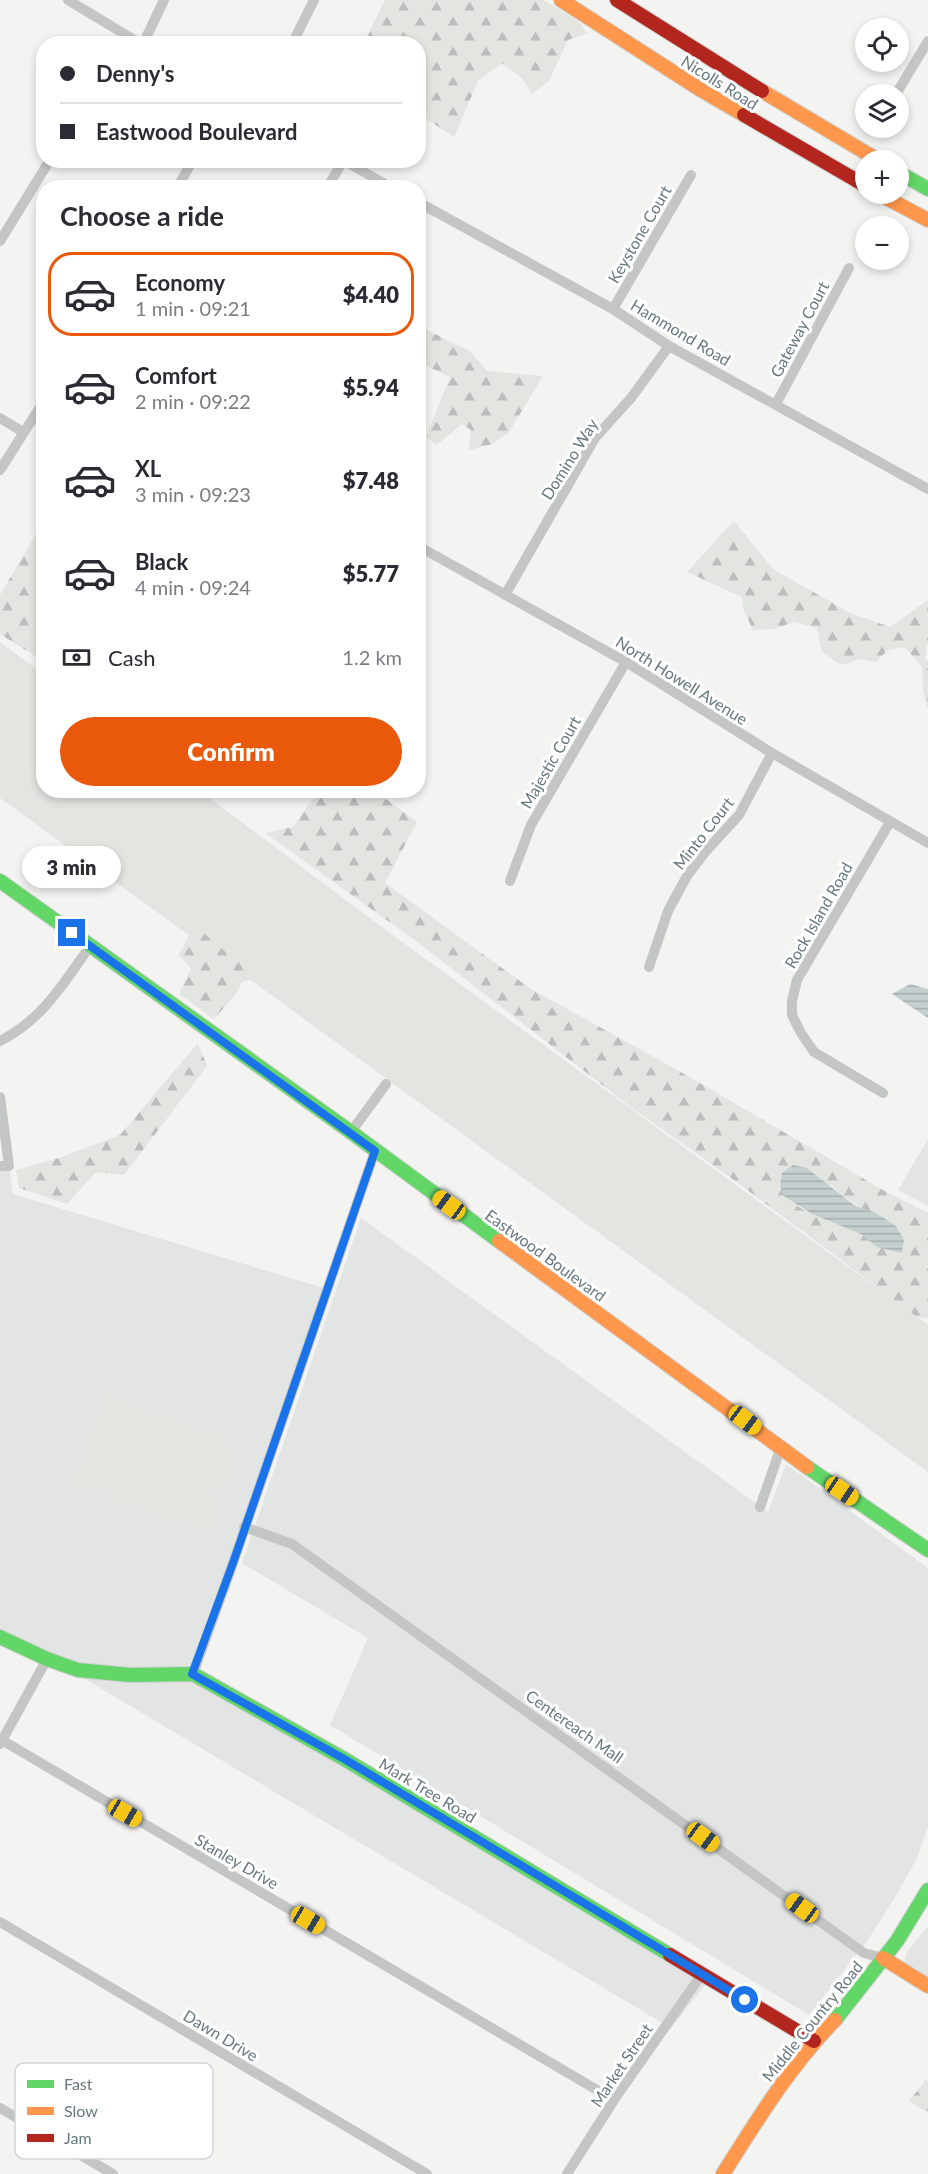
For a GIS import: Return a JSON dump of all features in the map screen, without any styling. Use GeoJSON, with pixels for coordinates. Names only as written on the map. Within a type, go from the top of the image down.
{"type":"FeatureCollection","features":[{"type":"Feature","properties":{"kind":"main road","name":"Nicolls Road"},"geometry":{"type":"LineString","coordinates":[[561,0],[701,90],[855,180]]}},
{"type":"Feature","properties":{"kind":"main road","name":"Nicolls Road"},"geometry":{"type":"LineString","coordinates":[[617,0],[748,84],[861,150]]}},
{"type":"Feature","properties":{"kind":"main road"},"geometry":{"type":"LineString","coordinates":[[909,178],[928,189]]}},
{"type":"Feature","properties":{"kind":"main road"},"geometry":{"type":"LineString","coordinates":[[898,204],[928,220]]}},
{"type":"Feature","properties":{"kind":"main road","name":"Eastwood Boulevard"},"geometry":{"type":"LineString","coordinates":[[0,881],[351,1132],[812,1471],[928,1550]]}},
{"type":"Feature","properties":{"kind":"main road"},"geometry":{"type":"LineString","coordinates":[[0,1637],[47,1659],[78,1670],[130,1675],[192,1674]]}},
{"type":"Feature","properties":{"kind":"main road","name":"Mark Tree Road"},"geometry":{"type":"LineString","coordinates":[[192,1674],[346,1760],[814,2041]]}},
{"type":"Feature","properties":{"kind":"main road","name":"Middle Country Road"},"geometry":{"type":"LineString","coordinates":[[723,2174],[779,2086],[814,2041],[843,2011],[897,1941],[928,1890]]}},
{"type":"Feature","properties":{"kind":"main road"},"geometry":{"type":"LineString","coordinates":[[883,1958],[928,1986]]}},
{"type":"Feature","properties":{"kind":"street"},"geometry":{"type":"LineString","coordinates":[[68,0],[121,36]]}},
{"type":"Feature","properties":{"kind":"street"},"geometry":{"type":"LineString","coordinates":[[146,36],[164,0]]}},
{"type":"Feature","properties":{"kind":"street"},"geometry":{"type":"LineString","coordinates":[[296,36],[314,0]]}},
{"type":"Feature","properties":{"kind":"street"},"geometry":{"type":"LineString","coordinates":[[903,84],[924,56],[928,41]]}},
{"type":"Feature","properties":{"kind":"street"},"geometry":{"type":"LineString","coordinates":[[356,168],[377,180]]}},
{"type":"Feature","properties":{"kind":"street","name":"Keystone Court"},"geometry":{"type":"LineString","coordinates":[[613,309],[691,175]]}},
{"type":"Feature","properties":{"kind":"street"},"geometry":{"type":"LineString","coordinates":[[1,236],[36,182]]}},
{"type":"Feature","properties":{"kind":"street","name":"Hammond Road"},"geometry":{"type":"LineString","coordinates":[[426,206],[613,309],[669,346],[928,489]]}},
{"type":"Feature","properties":{"kind":"street","name":"Gateway Court"},"geometry":{"type":"LineString","coordinates":[[776,404],[849,268]]}},
{"type":"Feature","properties":{"kind":"street","name":"Domino Way"},"geometry":{"type":"LineString","coordinates":[[505,595],[595,438],[631,398],[669,346]]}},
{"type":"Feature","properties":{"kind":"street"},"geometry":{"type":"LineString","coordinates":[[0,470],[36,413]]}},
{"type":"Feature","properties":{"kind":"street"},"geometry":{"type":"LineString","coordinates":[[0,418],[23,432]]}},
{"type":"Feature","properties":{"kind":"street","name":"North Howell Avenue"},"geometry":{"type":"LineString","coordinates":[[426,551],[626,662],[772,753],[928,843]]}},
{"type":"Feature","properties":{"kind":"street","name":"Majestic Court"},"geometry":{"type":"LineString","coordinates":[[510,881],[531,825],[626,662]]}},
{"type":"Feature","properties":{"kind":"street","name":"Minto Court"},"geometry":{"type":"LineString","coordinates":[[649,967],[668,911],[687,876],[706,850],[739,814],[772,753]]}},
{"type":"Feature","properties":{"kind":"street","name":"Rock Island Road"},"geometry":{"type":"LineString","coordinates":[[883,1092],[814,1052],[792,1015],[792,1001],[797,980],[890,822]]}},
{"type":"Feature","properties":{"kind":"street"},"geometry":{"type":"LineString","coordinates":[[0,1041],[22,1028],[44,1009],[90,946]]}},
{"type":"Feature","properties":{"kind":"street"},"geometry":{"type":"LineString","coordinates":[[351,1132],[386,1084]]}},
{"type":"Feature","properties":{"kind":"street"},"geometry":{"type":"LineString","coordinates":[[0,1097],[4,1166]]}},
{"type":"Feature","properties":{"kind":"street"},"geometry":{"type":"LineString","coordinates":[[192,1674],[375,1151]]}},
{"type":"Feature","properties":{"kind":"street"},"geometry":{"type":"LineString","coordinates":[[760,1507],[782,1447]]}},
{"type":"Feature","properties":{"kind":"street","name":"Centereach Mall"},"geometry":{"type":"LineString","coordinates":[[244,1527],[292,1544],[864,1953],[883,1958]]}},
{"type":"Feature","properties":{"kind":"street"},"geometry":{"type":"LineString","coordinates":[[1,1741],[47,1659]]}},
{"type":"Feature","properties":{"kind":"street","name":"Stanley Drive"},"geometry":{"type":"LineString","coordinates":[[1,1741],[614,2100]]}},
{"type":"Feature","properties":{"kind":"street","name":"Dawn Drive"},"geometry":{"type":"LineString","coordinates":[[0,1922],[427,2174]]}},
{"type":"Feature","properties":{"kind":"street","name":"Market Street"},"geometry":{"type":"LineString","coordinates":[[567,2174],[614,2100],[702,1974]]}},
{"type":"Feature","properties":{"kind":"street"},"geometry":{"type":"LineString","coordinates":[[0,2108],[15,2117]]}},
{"type":"Feature","properties":{"kind":"street"},"geometry":{"type":"LineString","coordinates":[[87,2159],[113,2174]]}},
{"type":"Feature","properties":{"kind":"shaded area"},"geometry":{"type":"Polygon","coordinates":[[[910,984],[928,989],[928,1018],[892,994],[910,984]]]}},
{"type":"Feature","properties":{"kind":"shaded area"},"geometry":{"type":"Polygon","coordinates":[[[928,1139],[928,1206],[898,1190],[928,1139]]]}},
{"type":"Feature","properties":{"kind":"shaded area"},"geometry":{"type":"Polygon","coordinates":[[[793,1165],[807,1168],[854,1205],[876,1213],[896,1226],[904,1240],[902,1253],[877,1247],[861,1234],[812,1214],[785,1197],[780,1186],[782,1173],[793,1165]]]}},
{"type":"Feature","properties":{"kind":"shaded area"},"geometry":{"type":"Polygon","coordinates":[[[0,1166],[9,1166],[13,1194],[327,1289],[193,1674],[710,1979],[671,2028],[85,1679],[89,1671],[0,1637],[0,1166]]]}},
{"type":"Feature","properties":{"kind":"shaded area"},"geometry":{"type":"Polygon","coordinates":[[[361,1218],[768,1512],[786,1464],[928,1568],[928,1827],[916,1860],[893,1901],[867,1941],[809,2015],[330,1725],[368,1638],[242,1563],[361,1218]]]}},
{"type":"Feature","properties":{"kind":"shaded area"},"geometry":{"type":"Polygon","coordinates":[[[928,1926],[928,1986],[902,1970],[907,1952],[928,1926]]]}},
{"type":"Feature","properties":{"kind":"green space"},"geometry":{"type":"Polygon","coordinates":[[[385,0],[543,0],[578,21],[587,33],[568,40],[549,81],[532,94],[522,78],[502,63],[478,81],[454,137],[426,119],[426,36],[367,36],[385,0]]]}},
{"type":"Feature","properties":{"kind":"green space"},"geometry":{"type":"Polygon","coordinates":[[[426,329],[470,351],[487,371],[543,376],[509,432],[493,444],[469,450],[471,430],[462,424],[437,445],[426,437],[450,377],[426,365],[426,329]]]}},
{"type":"Feature","properties":{"kind":"green space"},"geometry":{"type":"Polygon","coordinates":[[[734,521],[773,569],[850,613],[890,627],[928,600],[928,640],[925,658],[928,661],[928,710],[923,691],[922,667],[905,647],[888,650],[876,662],[861,659],[841,665],[822,652],[817,628],[794,622],[774,629],[753,630],[744,611],[742,597],[687,572],[734,521]]]}},
{"type":"Feature","properties":{"kind":"green space"},"geometry":{"type":"Polygon","coordinates":[[[36,534],[36,657],[0,634],[0,595],[36,534]]]}},
{"type":"Feature","properties":{"kind":"green space"},"geometry":{"type":"Polygon","coordinates":[[[0,642],[36,669],[36,798],[209,798],[390,933],[928,1325],[928,1472],[0,798],[0,642]]]}},
{"type":"Feature","properties":{"kind":"green space"},"geometry":{"type":"Polygon","coordinates":[[[313,798],[384,798],[417,822],[385,883],[531,989],[679,1071],[890,1194],[928,1213],[928,1318],[917,1317],[738,1183],[628,1105],[416,941],[265,833],[293,827],[313,798]],[[831,1185],[780,1186],[786,1196],[803,1210],[862,1234],[877,1247],[864,1209],[842,1196],[831,1185]]]}},
{"type":"Feature","properties":{"kind":"green space"},"geometry":{"type":"Polygon","coordinates":[[[194,925],[256,977],[242,982],[236,994],[214,1019],[179,994],[191,969],[179,955],[194,925]]]}},
{"type":"Feature","properties":{"kind":"green space"},"geometry":{"type":"Polygon","coordinates":[[[198,1043],[207,1066],[124,1175],[96,1172],[67,1204],[19,1188],[16,1170],[59,1158],[120,1135],[198,1043]]]}},
{"type":"Feature","properties":{"kind":"green space"},"geometry":{"type":"Polygon","coordinates":[[[105,1393],[240,1439],[208,1532],[73,1486],[105,1393]]]}},
{"type":"Feature","properties":{"kind":"green space"},"geometry":{"type":"Polygon","coordinates":[[[926,2080],[928,2082],[928,2113],[909,2101],[926,2080]]]}},
{"type":"Feature","properties":{"kind":"traffic: fast"},"geometry":{"type":"LineString","coordinates":[[909,178],[928,189]]}},
{"type":"Feature","properties":{"kind":"traffic: fast"},"geometry":{"type":"LineString","coordinates":[[0,881],[499,1241]]}},
{"type":"Feature","properties":{"kind":"traffic: fast"},"geometry":{"type":"LineString","coordinates":[[807,1467],[928,1550]]}},
{"type":"Feature","properties":{"kind":"traffic: fast"},"geometry":{"type":"LineString","coordinates":[[0,1637],[47,1659],[78,1670],[130,1675],[193,1674],[346,1760],[670,1955]]}},
{"type":"Feature","properties":{"kind":"traffic: fast"},"geometry":{"type":"LineString","coordinates":[[835,2020],[897,1941],[928,1890]]}},
{"type":"Feature","properties":{"kind":"traffic: slow"},"geometry":{"type":"LineString","coordinates":[[561,0],[744,115]]}},
{"type":"Feature","properties":{"kind":"traffic: slow"},"geometry":{"type":"LineString","coordinates":[[762,91],[861,150]]}},
{"type":"Feature","properties":{"kind":"traffic: slow"},"geometry":{"type":"LineString","coordinates":[[898,204],[928,220]]}},
{"type":"Feature","properties":{"kind":"traffic: slow"},"geometry":{"type":"LineString","coordinates":[[499,1241],[807,1467]]}},
{"type":"Feature","properties":{"kind":"traffic: slow"},"geometry":{"type":"LineString","coordinates":[[883,1958],[928,1986]]}},
{"type":"Feature","properties":{"kind":"traffic: slow"},"geometry":{"type":"LineString","coordinates":[[723,2174],[789,2075],[835,2020]]}},
{"type":"Feature","properties":{"kind":"traffic: jam"},"geometry":{"type":"LineString","coordinates":[[617,0],[762,91]]}},
{"type":"Feature","properties":{"kind":"traffic: jam"},"geometry":{"type":"LineString","coordinates":[[744,115],[855,180]]}},
{"type":"Feature","properties":{"kind":"traffic: jam"},"geometry":{"type":"LineString","coordinates":[[670,1955],[814,2041]]}},
{"type":"Feature","properties":{"kind":"route"},"geometry":{"type":"LineString","coordinates":[[72,933],[375,1151],[233,1563],[192,1674],[346,1760],[745,2000]]}}]}
